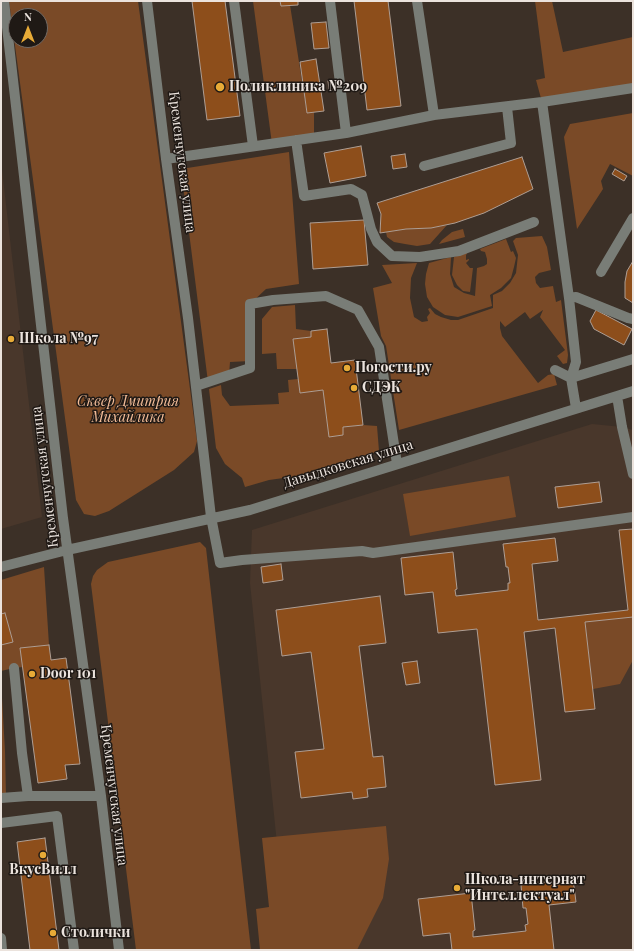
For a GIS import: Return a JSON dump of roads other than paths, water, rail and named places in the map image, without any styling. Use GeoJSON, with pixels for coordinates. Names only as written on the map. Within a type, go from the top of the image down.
{"type":"FeatureCollection","features":[{"type":"Feature","properties":{"kind":"street","name":"Кременчугская улица"},"geometry":{"type":"LineString","coordinates":[[4,1],[67,550],[101,796],[119,950]]}},
{"type":"Feature","properties":{"kind":"street","name":"Кременчугская улица"},"geometry":{"type":"LineString","coordinates":[[148,1],[166,159],[196,386],[211,517],[220,563],[242,560],[373,552],[633,517]]}},
{"type":"Feature","properties":{"kind":"street"},"geometry":{"type":"LineString","coordinates":[[234,1],[253,146]]}},
{"type":"Feature","properties":{"kind":"street"},"geometry":{"type":"LineString","coordinates":[[330,1],[346,133]]}},
{"type":"Feature","properties":{"kind":"street"},"geometry":{"type":"LineString","coordinates":[[417,1],[434,115]]}},
{"type":"Feature","properties":{"kind":"street"},"geometry":{"type":"LineString","coordinates":[[166,159],[346,133],[434,115],[507,107],[633,88]]}},
{"type":"Feature","properties":{"kind":"street"},"geometry":{"type":"LineString","coordinates":[[542,102],[569,298],[576,362],[571,378],[576,408]]}},
{"type":"Feature","properties":{"kind":"street"},"geometry":{"type":"LineString","coordinates":[[424,166],[511,143],[507,107]]}},
{"type":"Feature","properties":{"kind":"street"},"geometry":{"type":"LineString","coordinates":[[296,140],[304,196],[351,189],[362,195],[371,229],[377,242],[392,256],[420,257],[459,251],[534,222]]}},
{"type":"Feature","properties":{"kind":"street"},"geometry":{"type":"LineString","coordinates":[[601,272],[633,218]]}},
{"type":"Feature","properties":{"kind":"street"},"geometry":{"type":"LineString","coordinates":[[196,386],[250,368],[250,304],[273,300],[326,296],[358,310],[379,347],[397,464]]}},
{"type":"Feature","properties":{"kind":"street"},"geometry":{"type":"LineString","coordinates":[[569,298],[576,297],[633,319]]}},
{"type":"Feature","properties":{"kind":"street"},"geometry":{"type":"LineString","coordinates":[[555,370],[571,378],[633,359]]}},
{"type":"Feature","properties":{"kind":"street","name":"Давыдковская улица"},"geometry":{"type":"LineString","coordinates":[[1,567],[67,550],[211,517],[250,510],[633,391]]}},
{"type":"Feature","properties":{"kind":"street"},"geometry":{"type":"LineString","coordinates":[[617,396],[622,427],[633,474]]}},
{"type":"Feature","properties":{"kind":"street"},"geometry":{"type":"LineString","coordinates":[[14,668],[22,753],[28,796]]}},
{"type":"Feature","properties":{"kind":"street"},"geometry":{"type":"LineString","coordinates":[[1,798],[28,796],[101,796]]}},
{"type":"Feature","properties":{"kind":"street"},"geometry":{"type":"LineString","coordinates":[[1,823],[57,816],[74,950]]}},
{"type":"Feature","properties":{"kind":"street"},"geometry":{"type":"LineString","coordinates":[[1,938],[2,950]]}},
{"type":"Feature","properties":{"kind":"place","name":"Поликлиника №209"},"geometry":{"type":"Point","coordinates":[220,87]}},
{"type":"Feature","properties":{"kind":"place","name":"Школа №97"},"geometry":{"type":"Point","coordinates":[11,339]}},
{"type":"Feature","properties":{"kind":"place","name":"Погости.ру"},"geometry":{"type":"Point","coordinates":[347,368]}},
{"type":"Feature","properties":{"kind":"place","name":"СДЭК"},"geometry":{"type":"Point","coordinates":[354,388]}},
{"type":"Feature","properties":{"kind":"place","name":"Door 101"},"geometry":{"type":"Point","coordinates":[32,674]}},
{"type":"Feature","properties":{"kind":"place","name":"ВкусВилл"},"geometry":{"type":"Point","coordinates":[43,855]}},
{"type":"Feature","properties":{"kind":"place","name":"Школа-интернат \"Интеллектуал\""},"geometry":{"type":"Point","coordinates":[457,888]}},
{"type":"Feature","properties":{"kind":"place","name":"Столички"},"geometry":{"type":"Point","coordinates":[53,933]}},
{"type":"Feature","properties":{"kind":"park label","name":"Сквер Дмитрия Михайлика"},"geometry":{"type":"Point","coordinates":[128,410]}}]}
